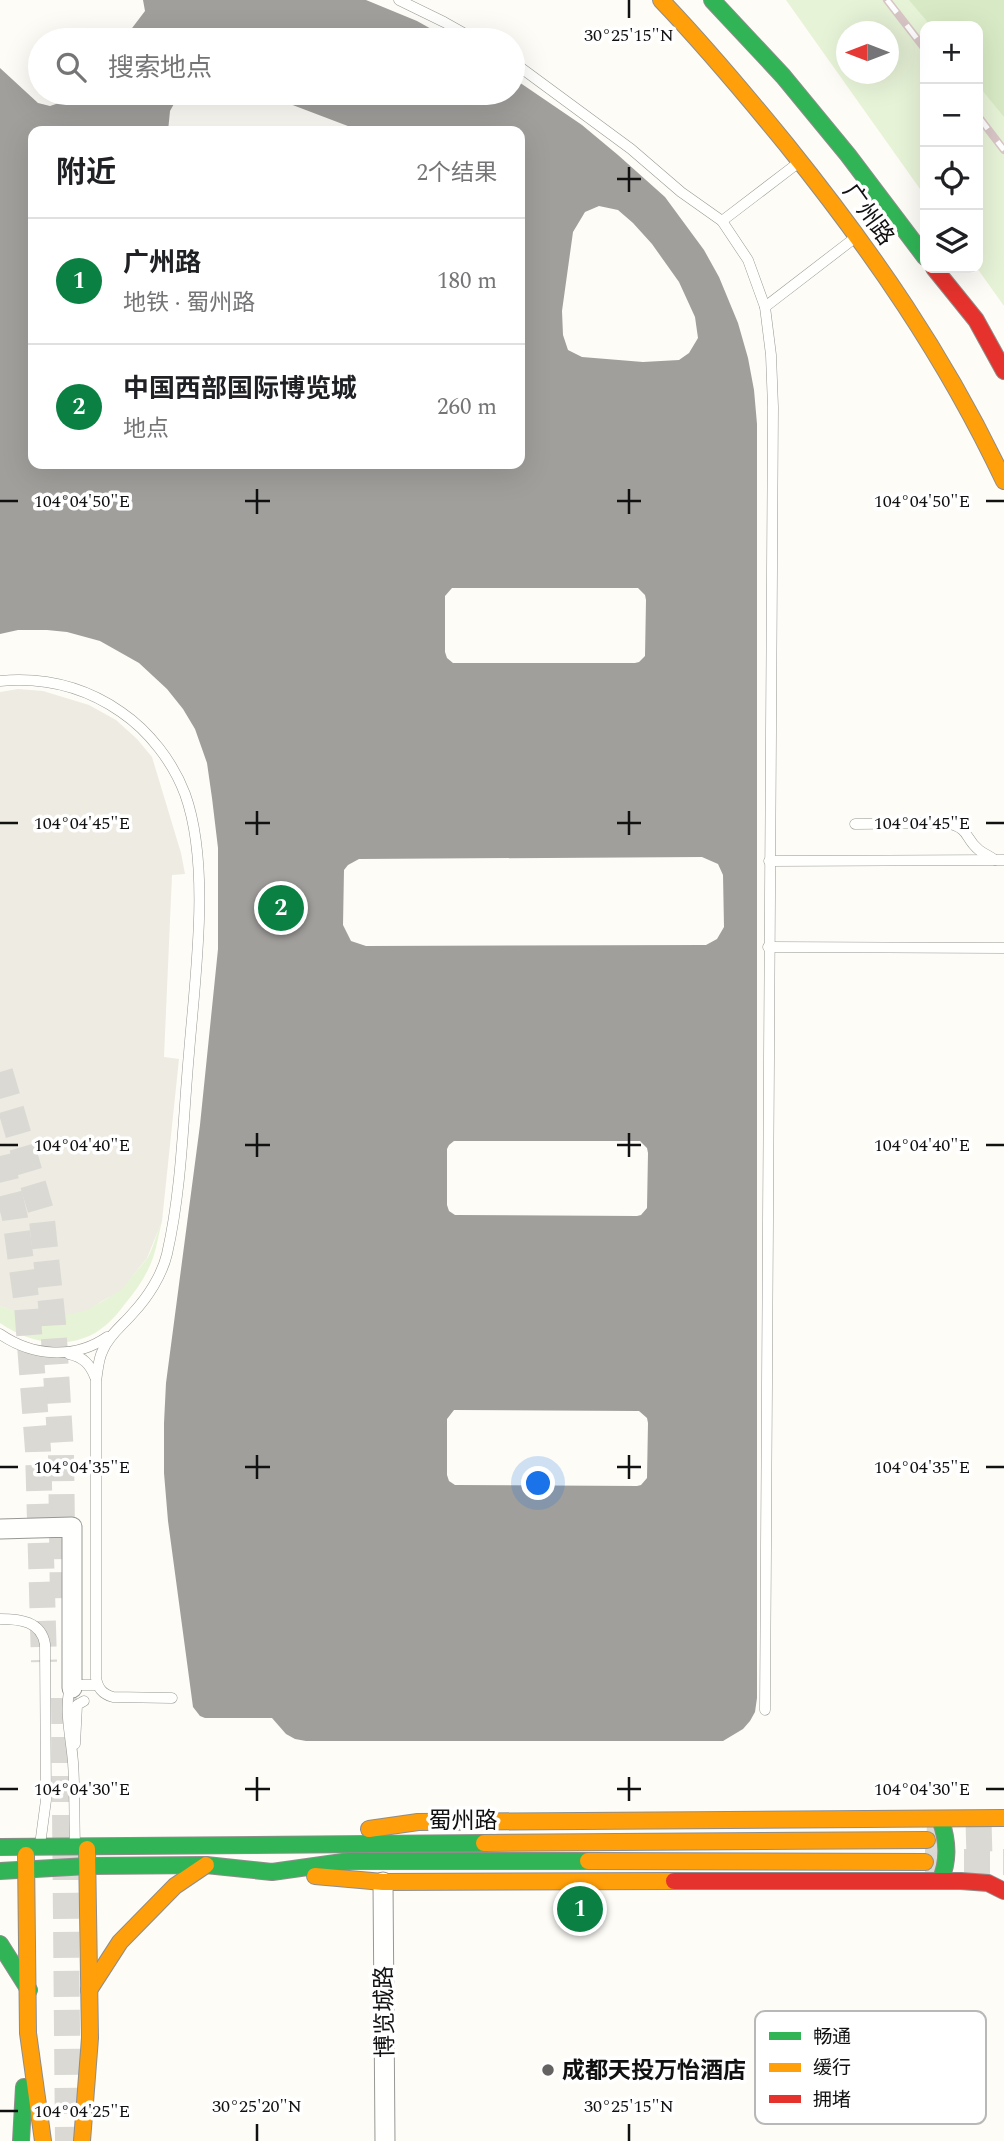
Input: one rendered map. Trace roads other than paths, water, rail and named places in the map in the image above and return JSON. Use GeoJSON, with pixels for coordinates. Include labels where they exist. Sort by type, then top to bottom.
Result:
{"type":"FeatureCollection","features":[{"type":"Feature","properties":{"kind":"main road","name":"广州路"},"geometry":{"type":"LineString","coordinates":[[661,0],[801,161],[857,236],[916,320],[953,379],[1004,481]]}},
{"type":"Feature","properties":{"kind":"main road","name":"广州路"},"geometry":{"type":"LineString","coordinates":[[712,0],[783,75],[920,250]]}},
{"type":"Feature","properties":{"kind":"main road"},"geometry":{"type":"LineString","coordinates":[[938,273],[976,320],[1004,371]]}},
{"type":"Feature","properties":{"kind":"main road"},"geometry":{"type":"LineString","coordinates":[[266,1843],[418,1822],[1004,1818]]}},
{"type":"Feature","properties":{"kind":"main road"},"geometry":{"type":"LineString","coordinates":[[940,1819],[945,1830],[946,1850],[946,1870],[940,1881]]}},
{"type":"Feature","properties":{"kind":"main road","name":"蜀州路"},"geometry":{"type":"LineString","coordinates":[[0,1847],[926,1839]]}},
{"type":"Feature","properties":{"kind":"main road"},"geometry":{"type":"LineString","coordinates":[[81,1845],[88,1866],[90,2038],[99,2141]]}},
{"type":"Feature","properties":{"kind":"main road"},"geometry":{"type":"LineString","coordinates":[[21,2141],[29,1990],[26,1870],[33,1846]]}},
{"type":"Feature","properties":{"kind":"main road","name":"蜀州路"},"geometry":{"type":"LineString","coordinates":[[0,1871],[88,1866],[206,1865],[272,1872],[350,1861],[925,1861]]}},
{"type":"Feature","properties":{"kind":"main road"},"geometry":{"type":"LineString","coordinates":[[89,1990],[120,1942],[174,1886],[206,1865]]}},
{"type":"Feature","properties":{"kind":"main road"},"geometry":{"type":"LineString","coordinates":[[272,1872],[383,1882],[940,1881],[988,1883],[1004,1891]]}},
{"type":"Feature","properties":{"kind":"main road"},"geometry":{"type":"LineString","coordinates":[[0,1944],[29,1990]]}},
{"type":"Feature","properties":{"kind":"main road"},"geometry":{"type":"LineString","coordinates":[[28,2033],[43,2141]]}},
{"type":"Feature","properties":{"kind":"main road"},"geometry":{"type":"LineString","coordinates":[[82,2141],[90,2038]]}},
{"type":"Feature","properties":{"kind":"street"},"geometry":{"type":"LineString","coordinates":[[0,1529],[72,1527],[78,1694]]}},
{"type":"Feature","properties":{"kind":"street","name":"博览城路"},"geometry":{"type":"LineString","coordinates":[[383,1882],[385,2141]]}},
{"type":"Feature","properties":{"kind":"lane"},"geometry":{"type":"LineString","coordinates":[[399,0],[455,28]]}},
{"type":"Feature","properties":{"kind":"lane"},"geometry":{"type":"LineString","coordinates":[[525,71],[722,221],[748,260],[765,307],[771,355],[773,407],[765,1710]]}},
{"type":"Feature","properties":{"kind":"lane"},"geometry":{"type":"LineString","coordinates":[[722,221],[801,161]]}},
{"type":"Feature","properties":{"kind":"lane"},"geometry":{"type":"LineString","coordinates":[[765,307],[857,236]]}},
{"type":"Feature","properties":{"kind":"lane"},"geometry":{"type":"LineString","coordinates":[[0,681],[48,681],[69,687],[94,695],[129,718],[152,740],[169,763],[185,793],[192,820],[197,851],[199,901],[195,972],[175,1204],[167,1256],[142,1303],[103,1348],[96,1381],[97,1685],[105,1695],[113,1697],[172,1698]]}},
{"type":"Feature","properties":{"kind":"lane"},"geometry":{"type":"LineString","coordinates":[[855,824],[947,823],[958,826],[968,833],[978,849],[1000,860]]}},
{"type":"Feature","properties":{"kind":"lane"},"geometry":{"type":"LineString","coordinates":[[769,861],[1000,860]]}},
{"type":"Feature","properties":{"kind":"lane"},"geometry":{"type":"LineString","coordinates":[[768,947],[1004,948]]}},
{"type":"Feature","properties":{"kind":"lane"},"geometry":{"type":"LineString","coordinates":[[0,1334],[32,1350],[74,1355],[88,1363],[96,1381]]}},
{"type":"Feature","properties":{"kind":"lane"},"geometry":{"type":"LineString","coordinates":[[60,1353],[88,1348],[113,1334]]}},
{"type":"Feature","properties":{"kind":"lane"},"geometry":{"type":"LineString","coordinates":[[0,1619],[32,1624],[42,1633],[45,1644],[46,1800],[33,1846]]}},
{"type":"Feature","properties":{"kind":"lane"},"geometry":{"type":"LineString","coordinates":[[73,1762],[78,1685],[97,1685]]}},
{"type":"Feature","properties":{"kind":"lane"},"geometry":{"type":"LineString","coordinates":[[78,1694],[68,1696],[68,1721],[81,1845]]}},
{"type":"Feature","properties":{"kind":"tunnel"},"geometry":{"type":"LineString","coordinates":[[0,1072],[41,1211],[53,1323],[61,1454],[63,1607]]}},
{"type":"Feature","properties":{"kind":"tunnel"},"geometry":{"type":"LineString","coordinates":[[0,1156],[15,1218],[27,1305],[38,1450],[44,1662]]}},
{"type":"Feature","properties":{"kind":"tunnel"},"geometry":{"type":"LineString","coordinates":[[64,1698],[68,2141]]}},
{"type":"Feature","properties":{"kind":"tunnel"},"geometry":{"type":"LineString","coordinates":[[927,1840],[1004,1838]]}},
{"type":"Feature","properties":{"kind":"tunnel"},"geometry":{"type":"LineString","coordinates":[[925,1862],[1004,1862]]}},
{"type":"Feature","properties":{"kind":"railway"},"geometry":{"type":"LineString","coordinates":[[887,0],[920,43]]}},
{"type":"Feature","properties":{"kind":"railway"},"geometry":{"type":"LineString","coordinates":[[983,123],[1004,150]]}},
{"type":"Feature","properties":{"kind":"place","name":"中国西部国际博览城"},"geometry":{"type":"Point","coordinates":[281,908]}},
{"type":"Feature","properties":{"kind":"place","name":"广州路"},"geometry":{"type":"Point","coordinates":[580,1909]}},
{"type":"Feature","properties":{"kind":"place","name":"成都天投万怡酒店"},"geometry":{"type":"Point","coordinates":[548,2070]}}]}
